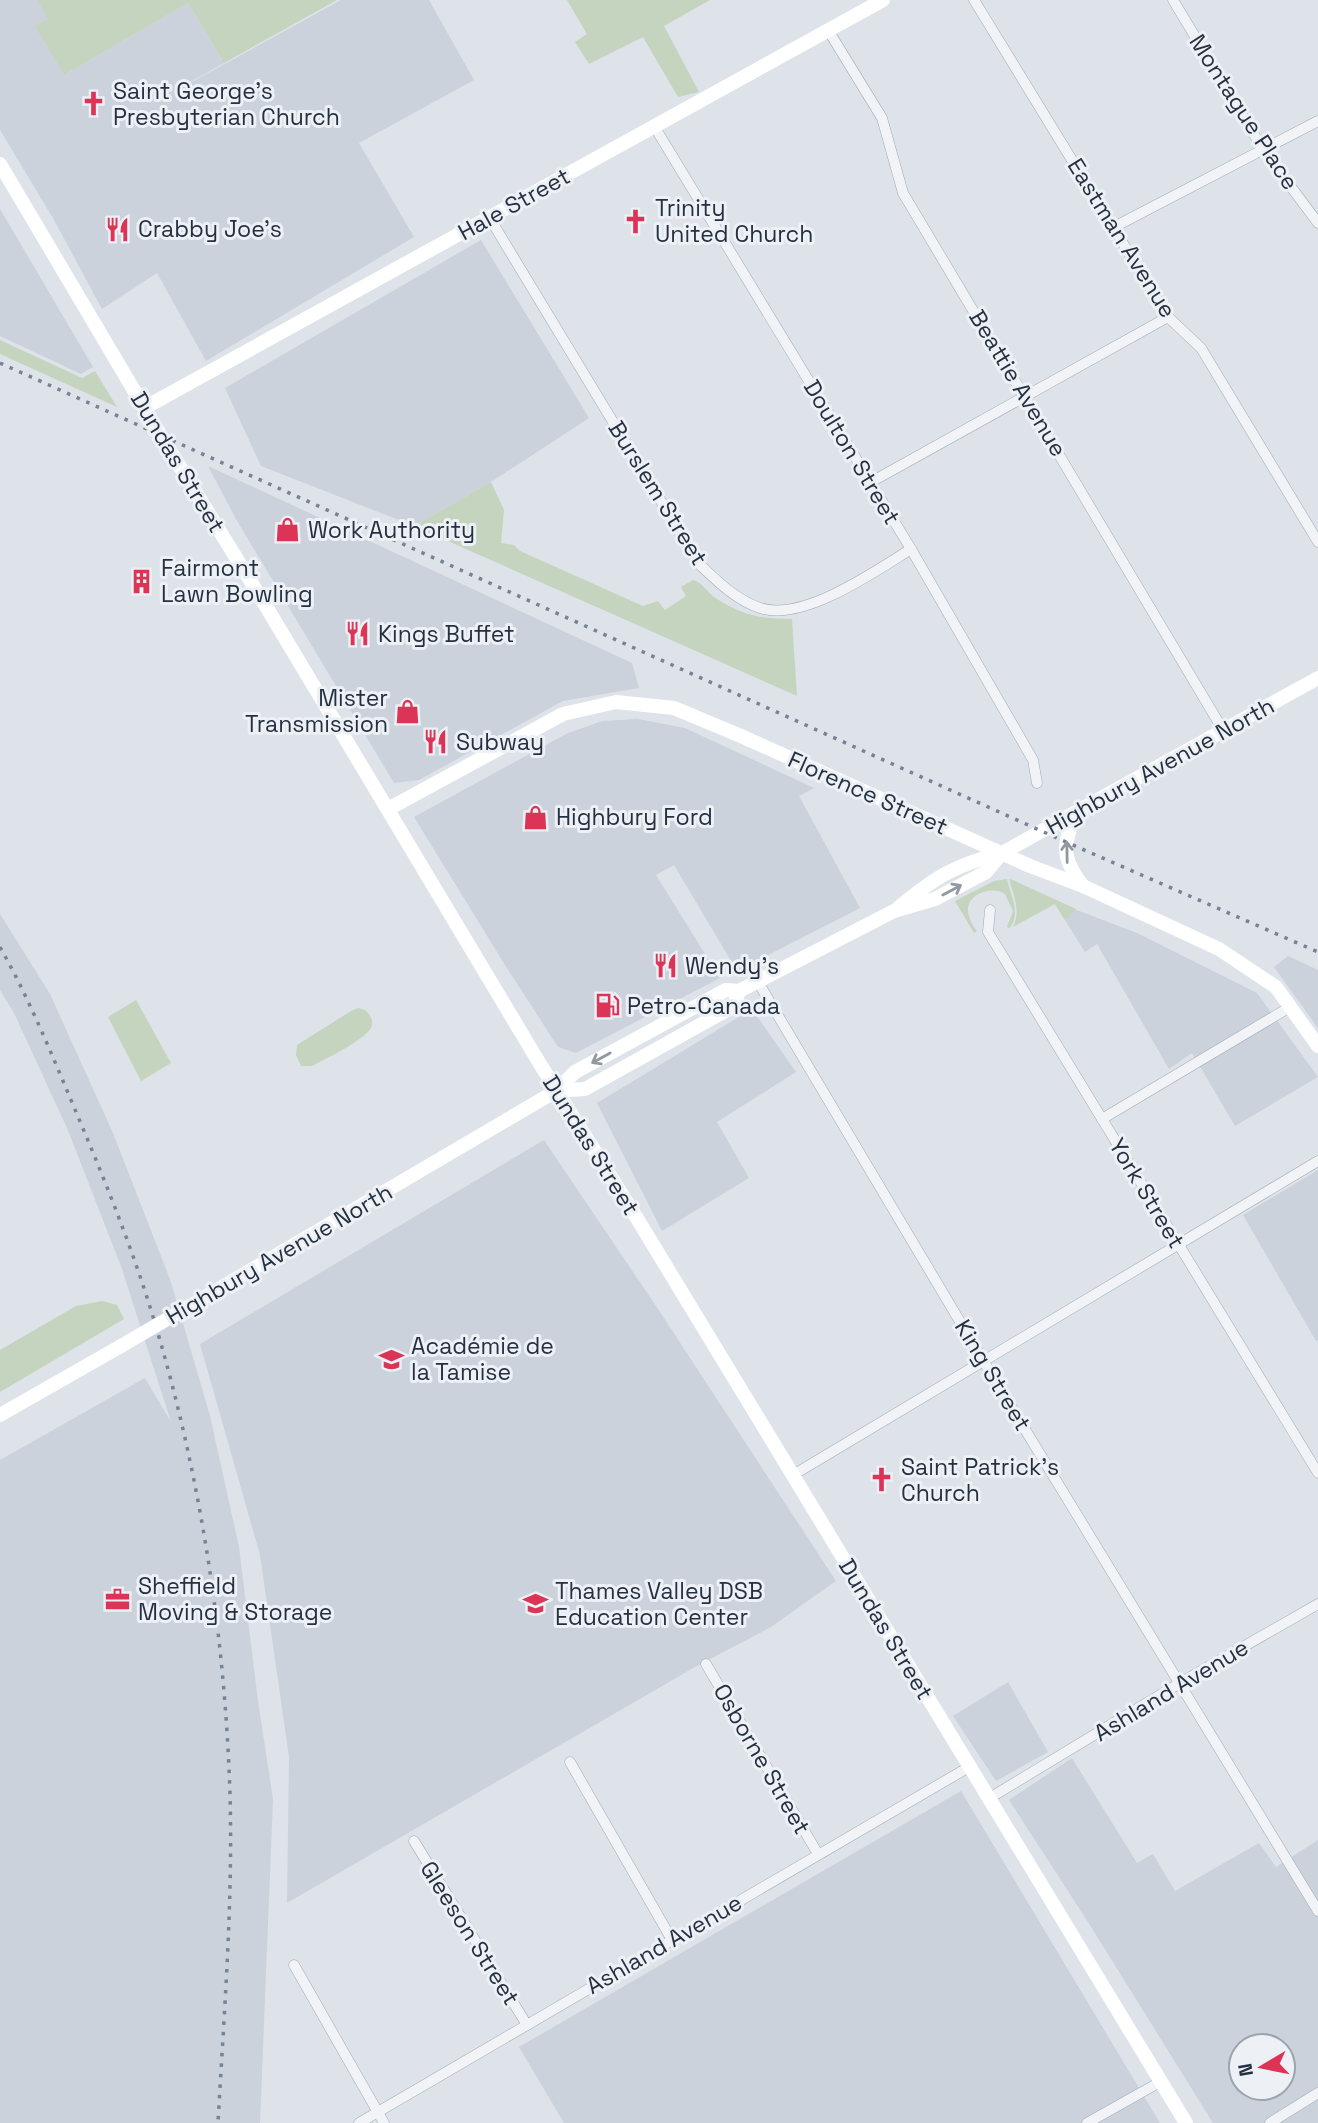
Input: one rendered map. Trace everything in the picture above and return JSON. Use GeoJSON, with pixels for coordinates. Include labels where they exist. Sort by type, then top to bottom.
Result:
{"type":"FeatureCollection","features":[{"type":"Feature","properties":{"kind":"main road","name":"Hale Street"},"geometry":{"type":"LineString","coordinates":[[144,408],[883,0]]}},
{"type":"Feature","properties":{"kind":"main road","name":"Dundas Street"},"geometry":{"type":"LineString","coordinates":[[0,164],[556,1091],[793,1475],[1186,2123]]}},
{"type":"Feature","properties":{"kind":"main road","name":"Highbury Avenue North"},"geometry":{"type":"LineString","coordinates":[[0,1415],[556,1091],[575,1073],[726,990],[739,991],[894,911],[926,884],[966,862],[1002,853],[1318,678]]}},
{"type":"Feature","properties":{"kind":"main road","name":"Florence Street"},"geometry":{"type":"LineString","coordinates":[[388,809],[563,714],[616,702],[674,708],[1083,886],[1219,949],[1276,987],[1318,1046]]}},
{"type":"Feature","properties":{"kind":"main road"},"geometry":{"type":"LineString","coordinates":[[1075,814],[1065,853],[1072,872],[1083,886]]}},
{"type":"Feature","properties":{"kind":"street","name":"Eastman Avenue"},"geometry":{"type":"LineString","coordinates":[[974,0],[1168,317],[1200,348],[1318,542]]}},
{"type":"Feature","properties":{"kind":"street","name":"Montague Place"},"geometry":{"type":"LineString","coordinates":[[1173,0],[1264,151],[1318,222]]}},
{"type":"Feature","properties":{"kind":"street","name":"Beattie Avenue"},"geometry":{"type":"LineString","coordinates":[[828,30],[882,118],[903,192],[1223,730]]}},
{"type":"Feature","properties":{"kind":"street"},"geometry":{"type":"LineString","coordinates":[[1114,227],[1318,121]]}},
{"type":"Feature","properties":{"kind":"street","name":"Doulton Street"},"geometry":{"type":"LineString","coordinates":[[654,126],[911,549],[1033,760],[1037,783]]}},
{"type":"Feature","properties":{"kind":"street","name":"Burslem Street"},"geometry":{"type":"LineString","coordinates":[[489,218],[699,564],[724,589],[760,608],[795,610],[826,598],[911,549]]}},
{"type":"Feature","properties":{"kind":"street"},"geometry":{"type":"LineString","coordinates":[[871,482],[1168,317]]}},
{"type":"Feature","properties":{"kind":"street","name":"York Street"},"geometry":{"type":"LineString","coordinates":[[990,910],[988,932],[1318,1473]]}},
{"type":"Feature","properties":{"kind":"street","name":"King Street"},"geometry":{"type":"LineString","coordinates":[[758,982],[984,1362],[1318,1911]]}},
{"type":"Feature","properties":{"kind":"street"},"geometry":{"type":"LineString","coordinates":[[1102,1119],[1290,1007]]}},
{"type":"Feature","properties":{"kind":"street"},"geometry":{"type":"LineString","coordinates":[[793,1475],[1318,1161]]}},
{"type":"Feature","properties":{"kind":"street","name":"Ashland Avenue"},"geometry":{"type":"LineString","coordinates":[[988,1799],[1180,1683],[1318,1604]]}},
{"type":"Feature","properties":{"kind":"street","name":"Osborne Street"},"geometry":{"type":"LineString","coordinates":[[706,1664],[818,1854]]}},
{"type":"Feature","properties":{"kind":"street"},"geometry":{"type":"LineString","coordinates":[[570,1762],[672,1940]]}},
{"type":"Feature","properties":{"kind":"street","name":"Ashland Avenue"},"geometry":{"type":"LineString","coordinates":[[359,2123],[969,1767]]}},
{"type":"Feature","properties":{"kind":"street","name":"Gleeson Street"},"geometry":{"type":"LineString","coordinates":[[414,1841],[527,2025]]}},
{"type":"Feature","properties":{"kind":"street"},"geometry":{"type":"LineString","coordinates":[[294,1965],[384,2123]]}},
{"type":"Feature","properties":{"kind":"street"},"geometry":{"type":"LineString","coordinates":[[1087,2123],[1160,2082]]}},
{"type":"Feature","properties":{"kind":"street"},"geometry":{"type":"LineString","coordinates":[[1270,2123],[1318,2093]]}},
{"type":"Feature","properties":{"kind":"shaded area"},"geometry":{"type":"Polygon","coordinates":[[[0,0],[37,0],[49,19],[36,26],[64,75],[188,3],[224,63],[139,111],[341,0],[429,0],[474,80],[359,143],[414,237],[206,361],[157,273],[102,309],[54,220],[0,130],[0,0]]]}},
{"type":"Feature","properties":{"kind":"shaded area"},"geometry":{"type":"Polygon","coordinates":[[[0,209],[93,367],[81,374],[0,336],[0,209]]]}},
{"type":"Feature","properties":{"kind":"shaded area"},"geometry":{"type":"Polygon","coordinates":[[[481,240],[589,418],[491,482],[414,526],[261,466],[225,388],[481,240]]]}},
{"type":"Feature","properties":{"kind":"shaded area"},"geometry":{"type":"Polygon","coordinates":[[[208,466],[632,663],[639,688],[563,701],[419,780],[394,783],[236,519],[208,466]]]}},
{"type":"Feature","properties":{"kind":"shaded area"},"geometry":{"type":"Polygon","coordinates":[[[638,719],[685,728],[814,788],[799,796],[860,908],[737,971],[674,865],[656,875],[720,978],[576,1053],[558,1047],[414,817],[566,734],[602,721],[638,719]]]}},
{"type":"Feature","properties":{"kind":"shaded area"},"geometry":{"type":"Polygon","coordinates":[[[1053,901],[1137,933],[1257,993],[1318,1077],[1235,1126],[1192,1053],[1169,1069],[1097,944],[1085,952],[1053,901]]]}},
{"type":"Feature","properties":{"kind":"shaded area"},"geometry":{"type":"Polygon","coordinates":[[[0,914],[50,994],[113,1133],[171,1282],[210,1416],[239,1547],[273,1799],[260,2123],[0,2123],[0,1460],[145,1378],[171,1422],[121,1266],[67,1128],[14,1013],[0,990],[0,914]]]}},
{"type":"Feature","properties":{"kind":"shaded area"},"geometry":{"type":"Polygon","coordinates":[[[1288,956],[1318,970],[1318,1028],[1274,967],[1288,956]]]}},
{"type":"Feature","properties":{"kind":"shaded area"},"geometry":{"type":"Polygon","coordinates":[[[752,1009],[796,1072],[717,1122],[749,1178],[662,1231],[597,1103],[752,1009]]]}},
{"type":"Feature","properties":{"kind":"shaded area","name":"Thames Valley DSB Education Center"},"geometry":{"type":"Polygon","coordinates":[[[544,1140],[836,1581],[771,1627],[695,1667],[287,1903],[289,1757],[260,1555],[200,1344],[544,1140]]]}},
{"type":"Feature","properties":{"kind":"shaded area"},"geometry":{"type":"Polygon","coordinates":[[[1318,1170],[1318,1340],[1316,1341],[1243,1215],[1318,1170]]]}},
{"type":"Feature","properties":{"kind":"shaded area"},"geometry":{"type":"Polygon","coordinates":[[[1008,1682],[1048,1752],[996,1781],[953,1716],[1008,1682]]]}},
{"type":"Feature","properties":{"kind":"shaded area"},"geometry":{"type":"Polygon","coordinates":[[[1072,1758],[1137,1863],[1153,1854],[1175,1891],[1259,1843],[1276,1867],[1318,1840],[1318,2123],[1213,2123],[1009,1800],[1072,1758]]]}},
{"type":"Feature","properties":{"kind":"shaded area"},"geometry":{"type":"Polygon","coordinates":[[[961,1791],[1160,2123],[564,2123],[519,2047],[961,1791]]]}},
{"type":"Feature","properties":{"kind":"green space"},"geometry":{"type":"Polygon","coordinates":[[[37,0],[337,0],[224,63],[188,3],[64,75],[35,26],[48,19],[37,0]]]}},
{"type":"Feature","properties":{"kind":"green space"},"geometry":{"type":"Polygon","coordinates":[[[567,0],[710,0],[664,26],[699,92],[678,97],[643,37],[589,64],[575,42],[587,34],[567,0]]]}},
{"type":"Feature","properties":{"kind":"green space"},"geometry":{"type":"Polygon","coordinates":[[[0,340],[82,378],[95,371],[117,407],[0,354],[0,340]]]}},
{"type":"Feature","properties":{"kind":"green space"},"geometry":{"type":"Polygon","coordinates":[[[491,482],[504,510],[501,543],[514,545],[520,551],[643,606],[658,601],[665,610],[686,596],[681,587],[693,580],[714,597],[742,612],[760,617],[792,619],[797,696],[414,526],[491,482]]]}},
{"type":"Feature","properties":{"kind":"green space"},"geometry":{"type":"Polygon","coordinates":[[[1007,879],[1015,910],[1010,928],[1007,927],[1013,911],[1005,894],[989,891],[977,895],[969,903],[969,915],[977,931],[974,933],[955,901],[994,881],[1007,879]]]}},
{"type":"Feature","properties":{"kind":"green space"},"geometry":{"type":"Polygon","coordinates":[[[1009,879],[1076,909],[1065,920],[1055,904],[1013,927],[1017,909],[1009,879]]]}},
{"type":"Feature","properties":{"kind":"green space"},"geometry":{"type":"Polygon","coordinates":[[[136,1000],[171,1063],[141,1081],[108,1017],[136,1000]]]}},
{"type":"Feature","properties":{"kind":"green space"},"geometry":{"type":"Polygon","coordinates":[[[358,1008],[365,1010],[372,1020],[372,1025],[364,1036],[312,1066],[301,1066],[296,1055],[297,1045],[358,1008]]]}},
{"type":"Feature","properties":{"kind":"green space"},"geometry":{"type":"Polygon","coordinates":[[[102,1301],[117,1305],[124,1319],[0,1392],[0,1350],[76,1306],[102,1301]]]}},
{"type":"Feature","properties":{"kind":"railway"},"geometry":{"type":"LineString","coordinates":[[0,363],[1066,842],[1318,952]]}},
{"type":"Feature","properties":{"kind":"railway"},"geometry":{"type":"LineString","coordinates":[[0,947],[51,1053],[131,1250],[173,1387],[198,1502],[223,1677],[230,1794],[229,1917],[218,2123]]}},
{"type":"Feature","properties":{"kind":"place","name":"Saint George's Presbyterian Church"},"geometry":{"type":"Point","coordinates":[93,104]}},
{"type":"Feature","properties":{"kind":"place","name":"Trinity United Church"},"geometry":{"type":"Point","coordinates":[635,221]}},
{"type":"Feature","properties":{"kind":"place","name":"Crabby Joe's"},"geometry":{"type":"Point","coordinates":[118,229]}},
{"type":"Feature","properties":{"kind":"place","name":"Work Authority"},"geometry":{"type":"Point","coordinates":[288,530]}},
{"type":"Feature","properties":{"kind":"place","name":"Fairmont Lawn Bowling"},"geometry":{"type":"Point","coordinates":[141,581]}},
{"type":"Feature","properties":{"kind":"place","name":"Kings Buffet"},"geometry":{"type":"Point","coordinates":[358,634]}},
{"type":"Feature","properties":{"kind":"place","name":"Mister Transmission"},"geometry":{"type":"Point","coordinates":[408,711]}},
{"type":"Feature","properties":{"kind":"place","name":"Subway"},"geometry":{"type":"Point","coordinates":[436,742]}},
{"type":"Feature","properties":{"kind":"place","name":"Highbury Ford"},"geometry":{"type":"Point","coordinates":[536,817]}},
{"type":"Feature","properties":{"kind":"place","name":"Wendy's"},"geometry":{"type":"Point","coordinates":[665,966]}},
{"type":"Feature","properties":{"kind":"place","name":"Petro-Canada"},"geometry":{"type":"Point","coordinates":[607,1006]}},
{"type":"Feature","properties":{"kind":"place","name":"Académie de la Tamise"},"geometry":{"type":"Point","coordinates":[391,1359]}},
{"type":"Feature","properties":{"kind":"place","name":"Saint Patrick's Church"},"geometry":{"type":"Point","coordinates":[881,1480]}},
{"type":"Feature","properties":{"kind":"place","name":"Sheffield Moving & Storage"},"geometry":{"type":"Point","coordinates":[118,1599]}},
{"type":"Feature","properties":{"kind":"place","name":"Thames Valley DSB Education Center"},"geometry":{"type":"Point","coordinates":[535,1604]}}]}
